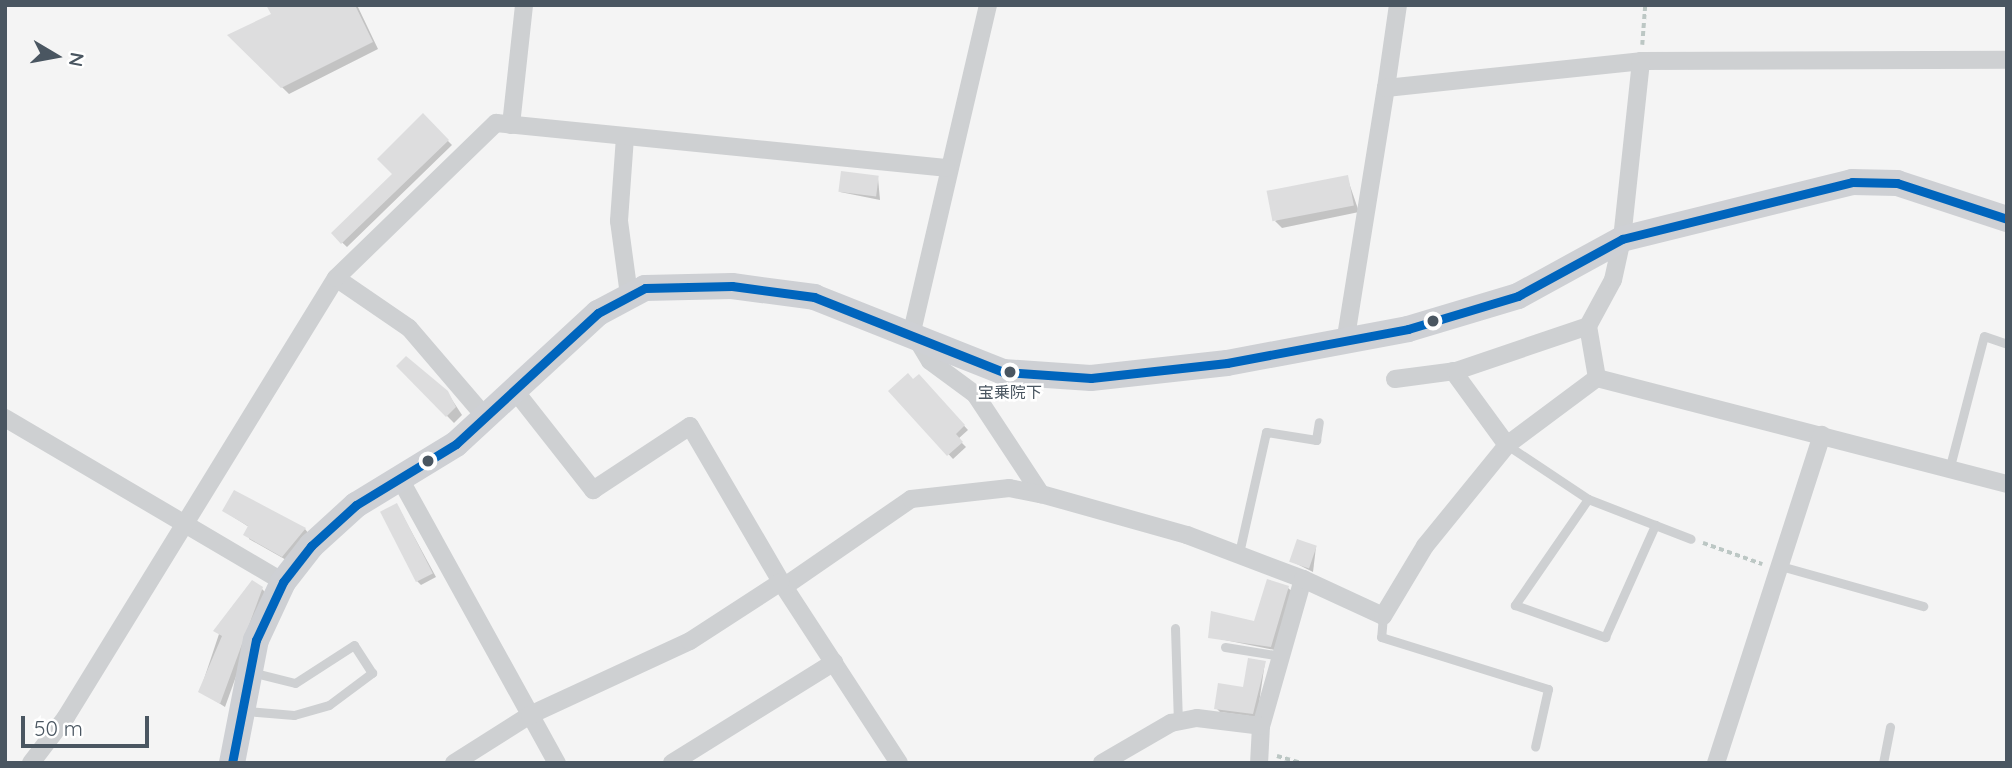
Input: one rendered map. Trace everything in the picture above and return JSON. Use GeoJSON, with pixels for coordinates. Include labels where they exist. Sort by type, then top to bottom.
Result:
{"type":"FeatureCollection","features":[{"type":"Feature","properties":{"kind":"street"},"geometry":{"type":"LineString","coordinates":[[511,125],[524,5]]}},
{"type":"Feature","properties":{"kind":"street"},"geometry":{"type":"LineString","coordinates":[[988,5],[946,168],[912,331],[930,361],[975,394],[1041,494]]}},
{"type":"Feature","properties":{"kind":"street"},"geometry":{"type":"LineString","coordinates":[[1345,343],[1398,5]]}},
{"type":"Feature","properties":{"kind":"street"},"geometry":{"type":"LineString","coordinates":[[1386,88],[1641,61],[2007,60]]}},
{"type":"Feature","properties":{"kind":"street"},"geometry":{"type":"LineString","coordinates":[[1597,378],[1588,326],[1613,279],[1622,239],[1641,61]]}},
{"type":"Feature","properties":{"kind":"street"},"geometry":{"type":"LineString","coordinates":[[31,763],[185,524],[336,278],[496,123],[946,168]]}},
{"type":"Feature","properties":{"kind":"street"},"geometry":{"type":"LineString","coordinates":[[625,137],[619,221],[629,295]]}},
{"type":"Feature","properties":{"kind":"street"},"geometry":{"type":"LineString","coordinates":[[232,763],[246,671],[283,582],[335,523],[487,419],[598,313],[629,295],[664,285],[784,292],[912,331],[1003,372],[1063,379],[1143,374],[1345,343],[1518,296],[1622,239],[1809,190],[1878,180],[2007,219]]}},
{"type":"Feature","properties":{"kind":"street"},"geometry":{"type":"LineString","coordinates":[[336,278],[409,328],[487,419]]}},
{"type":"Feature","properties":{"kind":"street"},"geometry":{"type":"LineString","coordinates":[[1395,379],[1453,371],[1588,326]]}},
{"type":"Feature","properties":{"kind":"street"},"geometry":{"type":"LineString","coordinates":[[1453,371],[1507,445]]}},
{"type":"Feature","properties":{"kind":"street"},"geometry":{"type":"LineString","coordinates":[[1597,378],[2007,484]]}},
{"type":"Feature","properties":{"kind":"street"},"geometry":{"type":"LineString","coordinates":[[453,763],[530,715],[690,640],[783,584],[911,499],[1009,488],[1041,494],[1239,552],[1383,616],[1425,546],[1507,445],[1597,378]]}},
{"type":"Feature","properties":{"kind":"street"},"geometry":{"type":"LineString","coordinates":[[516,392],[593,490],[690,426],[783,584],[899,763]]}},
{"type":"Feature","properties":{"kind":"street"},"geometry":{"type":"LineString","coordinates":[[5,418],[283,582]]}},
{"type":"Feature","properties":{"kind":"street"},"geometry":{"type":"LineString","coordinates":[[1716,763],[1776,567],[1822,435]]}},
{"type":"Feature","properties":{"kind":"street"},"geometry":{"type":"LineString","coordinates":[[399,477],[557,763]]}},
{"type":"Feature","properties":{"kind":"street"},"geometry":{"type":"LineString","coordinates":[[1260,757],[1261,726],[1303,579]]}},
{"type":"Feature","properties":{"kind":"street"},"geometry":{"type":"LineString","coordinates":[[672,763],[834,662]]}},
{"type":"Feature","properties":{"kind":"street"},"geometry":{"type":"LineString","coordinates":[[1102,763],[1178,721],[1261,726]]}},
{"type":"Feature","properties":{"kind":"lane"},"geometry":{"type":"LineString","coordinates":[[1948,470],[1984,336],[2007,344]]}},
{"type":"Feature","properties":{"kind":"lane"},"geometry":{"type":"LineString","coordinates":[[1239,552],[1266,432],[1315,440],[1319,422]]}},
{"type":"Feature","properties":{"kind":"lane"},"geometry":{"type":"LineString","coordinates":[[1507,445],[1588,499],[1691,539]]}},
{"type":"Feature","properties":{"kind":"lane"},"geometry":{"type":"LineString","coordinates":[[1588,499],[1515,605],[1605,637],[1655,525]]}},
{"type":"Feature","properties":{"kind":"lane"},"geometry":{"type":"LineString","coordinates":[[1776,567],[1923,606]]}},
{"type":"Feature","properties":{"kind":"lane"},"geometry":{"type":"LineString","coordinates":[[1383,616],[1381,637],[1548,690],[1535,747]]}},
{"type":"Feature","properties":{"kind":"lane"},"geometry":{"type":"LineString","coordinates":[[1175,628],[1178,721]]}},
{"type":"Feature","properties":{"kind":"lane"},"geometry":{"type":"LineString","coordinates":[[239,711],[294,715],[329,705],[372,673],[354,645],[295,682],[246,671]]}},
{"type":"Feature","properties":{"kind":"lane"},"geometry":{"type":"LineString","coordinates":[[1225,647],[1281,656]]}},
{"type":"Feature","properties":{"kind":"lane"},"geometry":{"type":"LineString","coordinates":[[1883,763],[1891,727]]}},
{"type":"Feature","properties":{"kind":"path"},"geometry":{"type":"LineString","coordinates":[[1641,61],[1645,5]]}},
{"type":"Feature","properties":{"kind":"path"},"geometry":{"type":"LineString","coordinates":[[1691,539],[1776,567]]}},
{"type":"Feature","properties":{"kind":"path"},"geometry":{"type":"LineString","coordinates":[[1260,757],[1302,763]]}},
{"type":"Feature","properties":{"kind":"building"},"geometry":{"type":"Polygon","coordinates":[[[266,5],[355,5],[373,42],[281,88],[227,35],[271,14],[266,5]]]}},
{"type":"Feature","properties":{"kind":"building"},"geometry":{"type":"Polygon","coordinates":[[[423,113],[449,140],[341,244],[331,233],[392,174],[377,159],[423,113]]]}},
{"type":"Feature","properties":{"kind":"building"},"geometry":{"type":"Polygon","coordinates":[[[841,171],[879,176],[876,196],[838,192],[841,171]]]}},
{"type":"Feature","properties":{"kind":"building"},"geometry":{"type":"Polygon","coordinates":[[[1348,175],[1354,205],[1272,221],[1267,191],[1348,175]]]}},
{"type":"Feature","properties":{"kind":"building"},"geometry":{"type":"Polygon","coordinates":[[[406,356],[448,391],[456,407],[446,417],[396,366],[406,356]]]}},
{"type":"Feature","properties":{"kind":"building"},"geometry":{"type":"Polygon","coordinates":[[[908,373],[913,379],[919,374],[965,425],[956,434],[963,442],[947,456],[888,391],[908,373]]]}},
{"type":"Feature","properties":{"kind":"building"},"geometry":{"type":"Polygon","coordinates":[[[234,490],[306,528],[282,557],[243,535],[248,526],[222,511],[234,490]]]}},
{"type":"Feature","properties":{"kind":"building"},"geometry":{"type":"Polygon","coordinates":[[[397,503],[433,573],[416,582],[380,512],[397,503]]]}},
{"type":"Feature","properties":{"kind":"building"},"geometry":{"type":"Polygon","coordinates":[[[1297,539],[1317,546],[1309,569],[1289,562],[1297,539]]]}},
{"type":"Feature","properties":{"kind":"building"},"geometry":{"type":"Polygon","coordinates":[[[1267,579],[1289,586],[1271,647],[1208,638],[1211,611],[1254,621],[1267,579]]]}},
{"type":"Feature","properties":{"kind":"building"},"geometry":{"type":"Polygon","coordinates":[[[252,580],[263,587],[220,704],[198,692],[222,636],[213,631],[252,580]]]}},
{"type":"Feature","properties":{"kind":"building"},"geometry":{"type":"Polygon","coordinates":[[[1248,658],[1266,661],[1253,714],[1214,709],[1218,683],[1243,687],[1248,658]]]}},
{"type":"Feature","properties":{"kind":"transit line"},"geometry":{"type":"LineString","coordinates":[[232,763],[256,640],[283,582],[311,546],[356,505],[456,444],[598,313],[645,288],[732,286],[814,297],[1003,372],[1091,378],[1227,363],[1408,329],[1518,296],[1622,239],[1852,182],[1897,183],[2007,219]]}},
{"type":"Feature","properties":{"kind":"place","name":"宝乗院下"},"geometry":{"type":"Point","coordinates":[1010,372]}}]}
